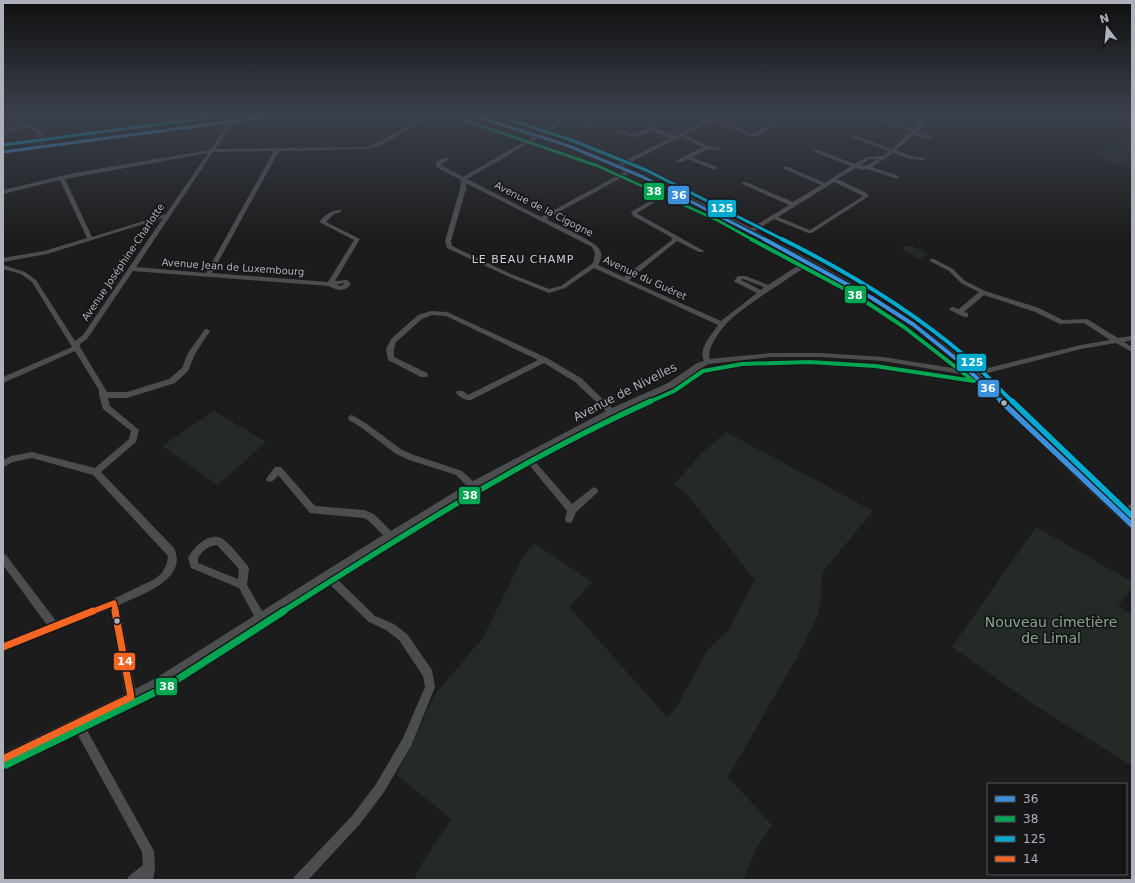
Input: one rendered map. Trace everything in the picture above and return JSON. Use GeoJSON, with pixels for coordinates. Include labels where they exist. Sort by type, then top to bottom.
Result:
{"type":"FeatureCollection","features":[{"type":"Feature","properties":{"kind":"street"},"geometry":{"type":"LineString","coordinates":[[3,192],[62,178],[193,154]]}},
{"type":"Feature","properties":{"kind":"street","name":"Avenue Joséphine-Charlotte"},"geometry":{"type":"LineString","coordinates":[[3,380],[76,348],[77,343],[85,337],[209,154]]}},
{"type":"Feature","properties":{"kind":"street"},"geometry":{"type":"LineString","coordinates":[[208,274],[275,154]]}},
{"type":"Feature","properties":{"kind":"street"},"geometry":{"type":"LineString","coordinates":[[464,178],[505,154]]}},
{"type":"Feature","properties":{"kind":"street"},"geometry":{"type":"LineString","coordinates":[[586,154],[624,168],[810,261],[858,288],[908,321],[975,374],[1132,525]]}},
{"type":"Feature","properties":{"kind":"street"},"geometry":{"type":"LineString","coordinates":[[543,218],[648,154]]}},
{"type":"Feature","properties":{"kind":"street"},"geometry":{"type":"LineString","coordinates":[[679,160],[693,154]]}},
{"type":"Feature","properties":{"kind":"street"},"geometry":{"type":"LineString","coordinates":[[824,154],[861,168],[868,168],[897,177]]}},
{"type":"Feature","properties":{"kind":"street"},"geometry":{"type":"LineString","coordinates":[[868,168],[887,154]]}},
{"type":"Feature","properties":{"kind":"street"},"geometry":{"type":"LineString","coordinates":[[904,154],[923,159]]}},
{"type":"Feature","properties":{"kind":"street"},"geometry":{"type":"LineString","coordinates":[[688,157],[714,168]]}},
{"type":"Feature","properties":{"kind":"street"},"geometry":{"type":"LineString","coordinates":[[751,231],[868,158],[883,157]]}},
{"type":"Feature","properties":{"kind":"street","name":"Avenue de la Cigogne"},"geometry":{"type":"LineString","coordinates":[[446,159],[438,163],[438,166],[543,218],[594,246],[599,254],[598,260],[594,266]]}},
{"type":"Feature","properties":{"kind":"street"},"geometry":{"type":"LineString","coordinates":[[786,168],[825,185]]}},
{"type":"Feature","properties":{"kind":"street"},"geometry":{"type":"LineString","coordinates":[[62,178],[90,239]]}},
{"type":"Feature","properties":{"kind":"street","name":"Avenue du Guéret"},"geometry":{"type":"LineString","coordinates":[[464,178],[463,188],[447,243],[453,250],[549,291],[563,287],[594,266],[722,324]]}},
{"type":"Feature","properties":{"kind":"street"},"geometry":{"type":"LineString","coordinates":[[774,217],[810,232],[830,220],[827,216],[828,215],[841,207],[852,206],[866,195],[834,180]]}},
{"type":"Feature","properties":{"kind":"street"},"geometry":{"type":"LineString","coordinates":[[744,183],[794,205]]}},
{"type":"Feature","properties":{"kind":"street"},"geometry":{"type":"LineString","coordinates":[[463,188],[479,186]]}},
{"type":"Feature","properties":{"kind":"street"},"geometry":{"type":"LineString","coordinates":[[671,191],[634,212],[636,215],[701,252]]}},
{"type":"Feature","properties":{"kind":"street","name":"Avenue Jean de Luxembourg"},"geometry":{"type":"LineString","coordinates":[[132,269],[331,284],[357,239],[322,222],[332,213],[339,211]]}},
{"type":"Feature","properties":{"kind":"street"},"geometry":{"type":"LineString","coordinates":[[3,260],[45,253],[168,215]]}},
{"type":"Feature","properties":{"kind":"street"},"geometry":{"type":"LineString","coordinates":[[625,280],[675,240],[675,238]]}},
{"type":"Feature","properties":{"kind":"street"},"geometry":{"type":"LineString","coordinates":[[932,260],[951,270],[963,282],[983,292],[1037,310],[1062,322],[1085,321],[1132,350]]}},
{"type":"Feature","properties":{"kind":"street"},"geometry":{"type":"LineString","coordinates":[[708,362],[705,355],[707,348],[722,324],[769,287],[810,261]]}},
{"type":"Feature","properties":{"kind":"street"},"geometry":{"type":"LineString","coordinates":[[3,267],[23,273],[34,281],[98,382],[106,407],[135,430],[135,435],[127,445],[96,472]]}},
{"type":"Feature","properties":{"kind":"street"},"geometry":{"type":"LineString","coordinates":[[763,293],[737,281],[740,277],[769,287]]}},
{"type":"Feature","properties":{"kind":"street"},"geometry":{"type":"LineString","coordinates":[[952,309],[963,314],[983,292]]}},
{"type":"Feature","properties":{"kind":"street"},"geometry":{"type":"LineString","coordinates":[[424,375],[392,358],[390,349],[393,341],[420,317],[431,313],[447,314],[544,360],[578,380],[611,412]]}},
{"type":"Feature","properties":{"kind":"street"},"geometry":{"type":"LineString","coordinates":[[103,395],[127,395],[172,380],[185,370],[192,353],[207,331]]}},
{"type":"Feature","properties":{"kind":"street","name":"Avenue de Nivelles"},"geometry":{"type":"LineString","coordinates":[[3,758],[131,697],[173,674],[390,536],[472,486],[611,412],[670,386],[700,365],[708,362],[771,355],[821,355],[883,359],[975,374],[1081,347],[1118,342],[1132,338]]}},
{"type":"Feature","properties":{"kind":"street"},"geometry":{"type":"LineString","coordinates":[[460,393],[468,398],[544,360]]}},
{"type":"Feature","properties":{"kind":"street"},"geometry":{"type":"LineString","coordinates":[[352,418],[373,431],[380,439],[398,452],[452,470],[465,478],[472,486]]}},
{"type":"Feature","properties":{"kind":"street"},"geometry":{"type":"LineString","coordinates":[[3,464],[22,456],[32,455],[96,472],[171,551],[173,556],[170,569],[158,582],[114,603],[3,646]]}},
{"type":"Feature","properties":{"kind":"street"},"geometry":{"type":"LineString","coordinates":[[527,457],[572,510]]}},
{"type":"Feature","properties":{"kind":"street"},"geometry":{"type":"LineString","coordinates":[[270,479],[278,469],[313,510],[364,514],[371,517],[390,536]]}},
{"type":"Feature","properties":{"kind":"street"},"geometry":{"type":"LineString","coordinates":[[569,519],[572,510],[594,492]]}},
{"type":"Feature","properties":{"kind":"street"},"geometry":{"type":"LineString","coordinates":[[1123,517],[1132,508]]}},
{"type":"Feature","properties":{"kind":"street"},"geometry":{"type":"LineString","coordinates":[[242,585],[199,568],[193,561],[194,555],[210,542],[221,542],[244,568],[242,585],[260,618]]}},
{"type":"Feature","properties":{"kind":"street"},"geometry":{"type":"LineString","coordinates":[[3,558],[54,626]]}},
{"type":"Feature","properties":{"kind":"street"},"geometry":{"type":"LineString","coordinates":[[299,880],[348,829],[380,788],[407,742],[430,687],[428,674],[403,637],[390,627],[372,619],[327,576]]}},
{"type":"Feature","properties":{"kind":"street"},"geometry":{"type":"LineString","coordinates":[[114,603],[131,697]]}},
{"type":"Feature","properties":{"kind":"street"},"geometry":{"type":"LineString","coordinates":[[81,721],[83,733],[148,851],[148,874],[134,880]]}},
{"type":"Feature","properties":{"kind":"green space"},"geometry":{"type":"Polygon","coordinates":[[[1132,154],[1132,164],[1125,168],[1093,155],[1132,154]]]}},
{"type":"Feature","properties":{"kind":"green space"},"geometry":{"type":"Polygon","coordinates":[[[904,246],[912,246],[928,254],[920,259],[904,251],[902,248],[904,246]]]}},
{"type":"Feature","properties":{"kind":"green space"},"geometry":{"type":"Polygon","coordinates":[[[214,411],[266,442],[218,485],[162,446],[214,411]]]}},
{"type":"Feature","properties":{"kind":"green space"},"geometry":{"type":"Polygon","coordinates":[[[726,432],[873,511],[824,570],[821,580],[821,601],[817,617],[797,657],[728,777],[772,825],[756,849],[743,880],[414,880],[421,865],[451,819],[397,775],[435,694],[483,638],[521,561],[534,543],[592,582],[569,607],[667,717],[676,708],[708,649],[728,631],[755,580],[686,493],[674,484],[701,454],[726,432]]]}},
{"type":"Feature","properties":{"kind":"green space","name":"Nouveau cimetière de Limal"},"geometry":{"type":"Polygon","coordinates":[[[1036,527],[1132,582],[1132,588],[1118,606],[1132,615],[1132,766],[1033,704],[952,647],[1036,527]]]}},
{"type":"Feature","properties":{"kind":"transit line","name":"38"},"geometry":{"type":"LineString","coordinates":[[564,154],[598,166],[719,221],[854,294],[904,327],[971,379]]}},
{"type":"Feature","properties":{"kind":"transit line","name":"36"},"geometry":{"type":"LineString","coordinates":[[589,154],[643,177],[785,249],[872,298],[914,325],[960,362],[1132,525]]}},
{"type":"Feature","properties":{"kind":"transit line","name":"125"},"geometry":{"type":"LineString","coordinates":[[607,154],[646,170],[789,242],[876,292],[918,319],[965,356],[1132,516]]}},
{"type":"Feature","properties":{"kind":"transit line","name":"38"},"geometry":{"type":"LineString","coordinates":[[6,765],[164,688],[356,565],[475,492],[614,418],[674,391],[703,371],[742,364],[809,362],[875,366],[974,381]]}},
{"type":"Feature","properties":{"kind":"transit line","name":"14"},"geometry":{"type":"LineString","coordinates":[[3,647],[114,603],[131,697],[3,759]]}},
{"type":"Feature","properties":{"kind":"district","name":"LE BEAU CHAMP"},"geometry":{"type":"Point","coordinates":[523,259]}}]}
